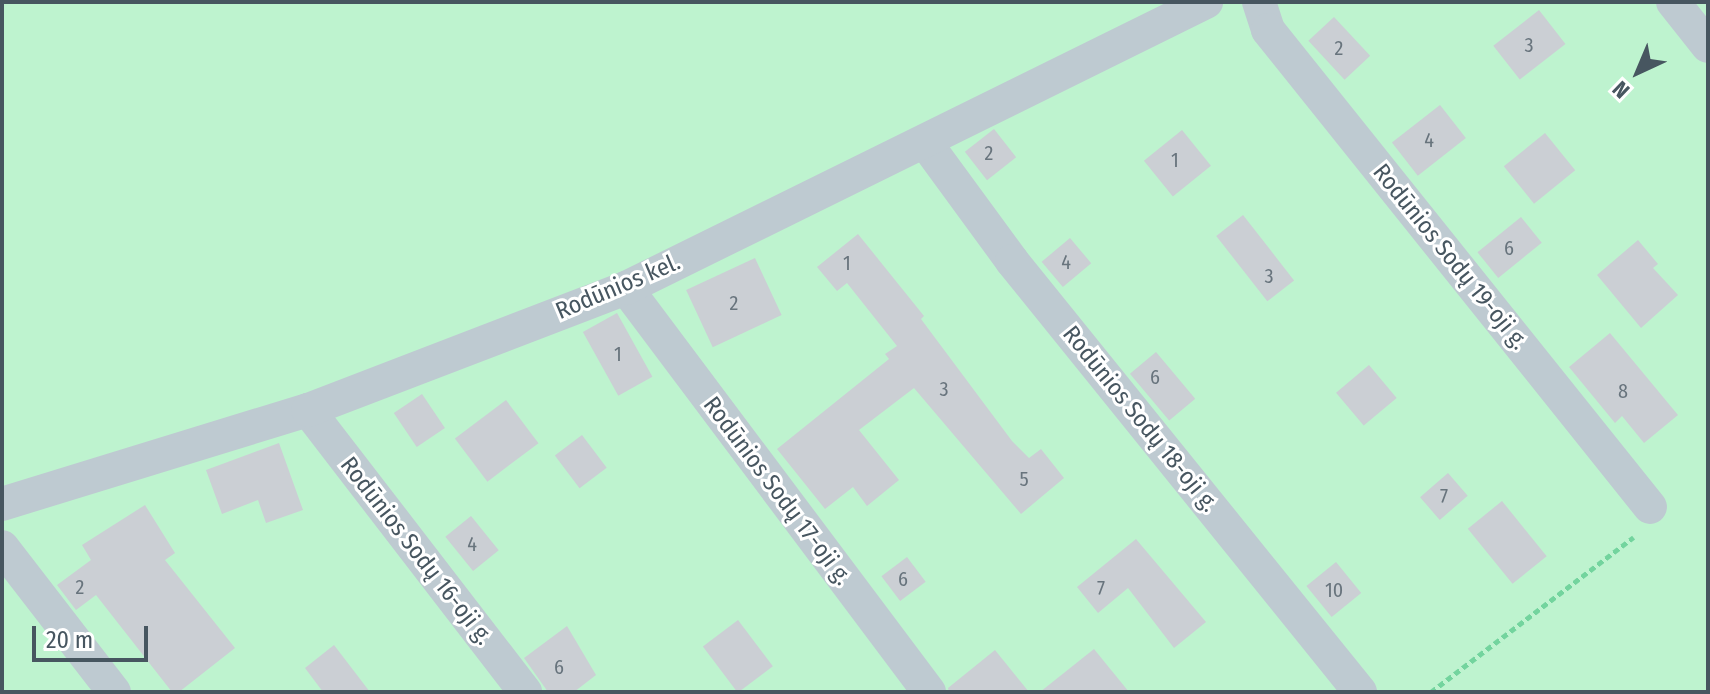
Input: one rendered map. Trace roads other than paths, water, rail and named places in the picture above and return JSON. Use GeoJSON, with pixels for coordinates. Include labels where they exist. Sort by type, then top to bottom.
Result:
{"type":"FeatureCollection","features":[{"type":"Feature","properties":{"kind":"street","name":"Rodūnios kel."},"geometry":{"type":"LineString","coordinates":[[2,504],[308,410],[626,288],[1206,2]]}},
{"type":"Feature","properties":{"kind":"street","name":"Rodūnios Sodų 19-oji g."},"geometry":{"type":"LineString","coordinates":[[1259,2],[1268,30],[1650,507]]}},
{"type":"Feature","properties":{"kind":"street"},"geometry":{"type":"LineString","coordinates":[[1673,2],[1708,46]]}},
{"type":"Feature","properties":{"kind":"street","name":"Rodūnios Sodų 18-oji g."},"geometry":{"type":"LineString","coordinates":[[925,142],[1012,261],[1360,692]]}},
{"type":"Feature","properties":{"kind":"street","name":"Rodūnios Sodų 17-oji g."},"geometry":{"type":"LineString","coordinates":[[626,288],[929,692]]}},
{"type":"Feature","properties":{"kind":"street","name":"Rodūnios Sodų 16-oji g."},"geometry":{"type":"LineString","coordinates":[[308,410],[525,692]]}},
{"type":"Feature","properties":{"kind":"street"},"geometry":{"type":"LineString","coordinates":[[2,547],[114,692]]}}]}
